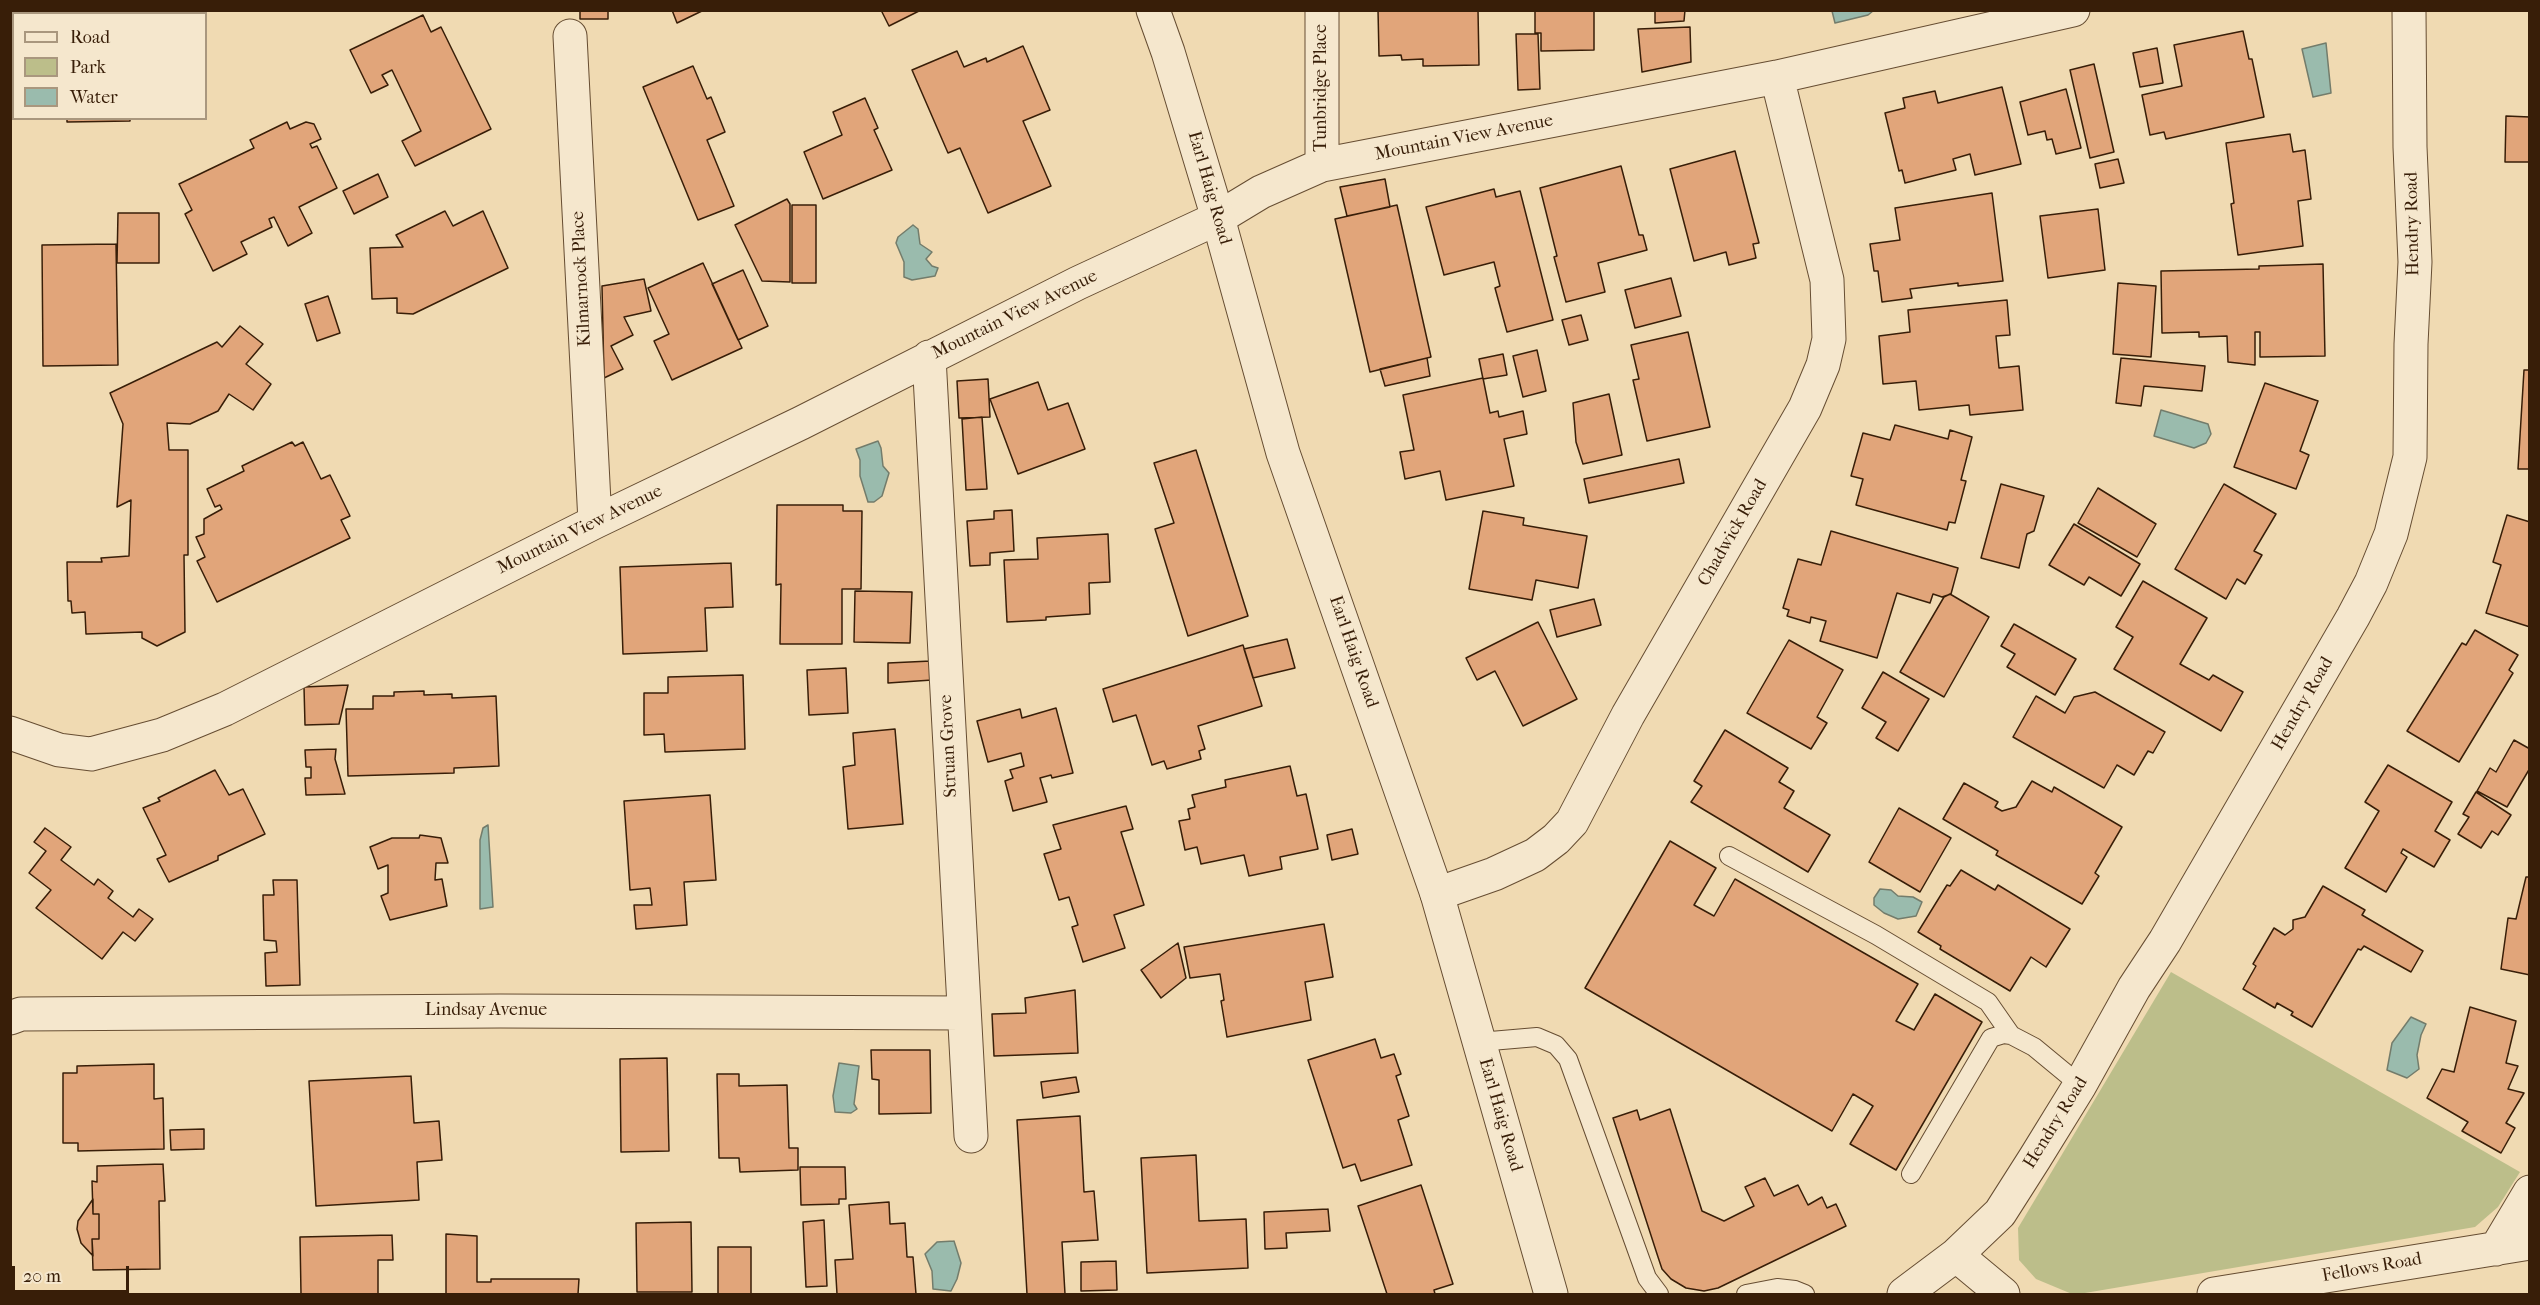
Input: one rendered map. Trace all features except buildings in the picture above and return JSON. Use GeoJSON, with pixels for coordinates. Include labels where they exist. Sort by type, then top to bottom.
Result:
{"type":"FeatureCollection","features":[{"type":"Feature","properties":{"kind":"street","name":"Earl Haig Road"},"geometry":{"type":"LineString","coordinates":[[1153,10],[1218,218],[1283,453],[1437,894],[1551,1294]]}},
{"type":"Feature","properties":{"kind":"street","name":"Tunbridge Place"},"geometry":{"type":"LineString","coordinates":[[1322,10],[1322,165]]}},
{"type":"Feature","properties":{"kind":"street","name":"Mountain View Avenue"},"geometry":{"type":"LineString","coordinates":[[10,733],[59,750],[91,754],[162,735],[225,709],[595,522],[801,423],[1078,283],[1218,218],[1261,192],[1322,165],[1777,77],[2073,10]]}},
{"type":"Feature","properties":{"kind":"street","name":"Hendry Road"},"geometry":{"type":"LineString","coordinates":[[1904,1294],[1956,1255],[2000,1212],[2080,1085],[2134,988],[2165,941],[2353,617],[2371,583],[2391,534],[2410,457],[2411,344],[2415,262],[2410,147],[2409,10]]}},
{"type":"Feature","properties":{"kind":"street","name":"Kilmarnock Place"},"geometry":{"type":"LineString","coordinates":[[570,36],[595,522]]}},
{"type":"Feature","properties":{"kind":"street","name":"Chadwick Road"},"geometry":{"type":"LineString","coordinates":[[1437,894],[1494,874],[1534,855],[1556,839],[1572,822],[1628,715],[1806,408],[1823,365],[1830,339],[1829,299],[1827,280],[1777,77]]}},
{"type":"Feature","properties":{"kind":"street","name":"Struan Grove"},"geometry":{"type":"LineString","coordinates":[[929,357],[971,1136]]}},
{"type":"Feature","properties":{"kind":"street","name":"Lindsay Avenue"},"geometry":{"type":"LineString","coordinates":[[10,1018],[21,1014],[488,1011],[963,1012]]}},
{"type":"Feature","properties":{"kind":"street"},"geometry":{"type":"LineString","coordinates":[[2496,1249],[2529,1192]]}},
{"type":"Feature","properties":{"kind":"street","name":"Fellows Road"},"geometry":{"type":"LineString","coordinates":[[2214,1294],[2529,1243]]}},
{"type":"Feature","properties":{"kind":"street"},"geometry":{"type":"LineString","coordinates":[[1956,1255],[2002,1294]]}},
{"type":"Feature","properties":{"kind":"lane"},"geometry":{"type":"LineString","coordinates":[[1729,856],[1876,935],[1988,1002],[2011,1035]]}},
{"type":"Feature","properties":{"kind":"lane"},"geometry":{"type":"LineString","coordinates":[[1911,1174],[1991,1038],[2004,1034],[2011,1035],[2034,1047],[2080,1085]]}},
{"type":"Feature","properties":{"kind":"lane"},"geometry":{"type":"LineString","coordinates":[[1479,1042],[1537,1037],[1556,1045],[1568,1059],[1647,1278],[1659,1294]]}},
{"type":"Feature","properties":{"kind":"lane"},"geometry":{"type":"LineString","coordinates":[[1746,1294],[1777,1288],[1795,1290],[1805,1294]]}},
{"type":"Feature","properties":{"kind":"green space"},"geometry":{"type":"Polygon","coordinates":[[[2171,972],[2520,1172],[2498,1207],[2475,1227],[2079,1294],[2072,1294],[2036,1279],[2019,1260],[2018,1228],[2171,972]]]}},
{"type":"Feature","properties":{"kind":"water"},"geometry":{"type":"Polygon","coordinates":[[[1832,10],[1873,11],[1868,15],[1835,23],[1832,10]]]}},
{"type":"Feature","properties":{"kind":"water"},"geometry":{"type":"Polygon","coordinates":[[[2326,43],[2331,93],[2313,97],[2302,49],[2326,43]]]}},
{"type":"Feature","properties":{"kind":"water"},"geometry":{"type":"Polygon","coordinates":[[[913,225],[918,229],[920,244],[932,252],[926,259],[932,266],[938,268],[935,276],[912,280],[904,277],[904,262],[896,243],[898,237],[913,225]]]}},
{"type":"Feature","properties":{"kind":"water"},"geometry":{"type":"Polygon","coordinates":[[[2161,410],[2208,424],[2211,434],[2206,443],[2194,448],[2154,436],[2161,410]]]}},
{"type":"Feature","properties":{"kind":"water"},"geometry":{"type":"Polygon","coordinates":[[[878,441],[883,466],[889,473],[882,496],[874,502],[868,502],[860,476],[860,460],[856,449],[878,441]]]}},
{"type":"Feature","properties":{"kind":"water"},"geometry":{"type":"Polygon","coordinates":[[[488,825],[493,907],[480,909],[480,840],[483,828],[488,825]]]}},
{"type":"Feature","properties":{"kind":"water"},"geometry":{"type":"Polygon","coordinates":[[[1880,889],[1891,890],[1898,896],[1913,897],[1922,902],[1916,916],[1898,919],[1884,913],[1874,905],[1874,898],[1880,889]]]}},
{"type":"Feature","properties":{"kind":"water"},"geometry":{"type":"Polygon","coordinates":[[[2411,1017],[2426,1024],[2417,1055],[2419,1069],[2407,1078],[2387,1070],[2392,1043],[2411,1017]]]}},
{"type":"Feature","properties":{"kind":"water"},"geometry":{"type":"Polygon","coordinates":[[[839,1063],[859,1066],[854,1104],[857,1109],[851,1113],[835,1112],[833,1096],[839,1063]]]}},
{"type":"Feature","properties":{"kind":"water"},"geometry":{"type":"Polygon","coordinates":[[[954,1241],[961,1263],[957,1279],[951,1291],[933,1289],[932,1271],[925,1254],[937,1242],[954,1241]]]}}]}
